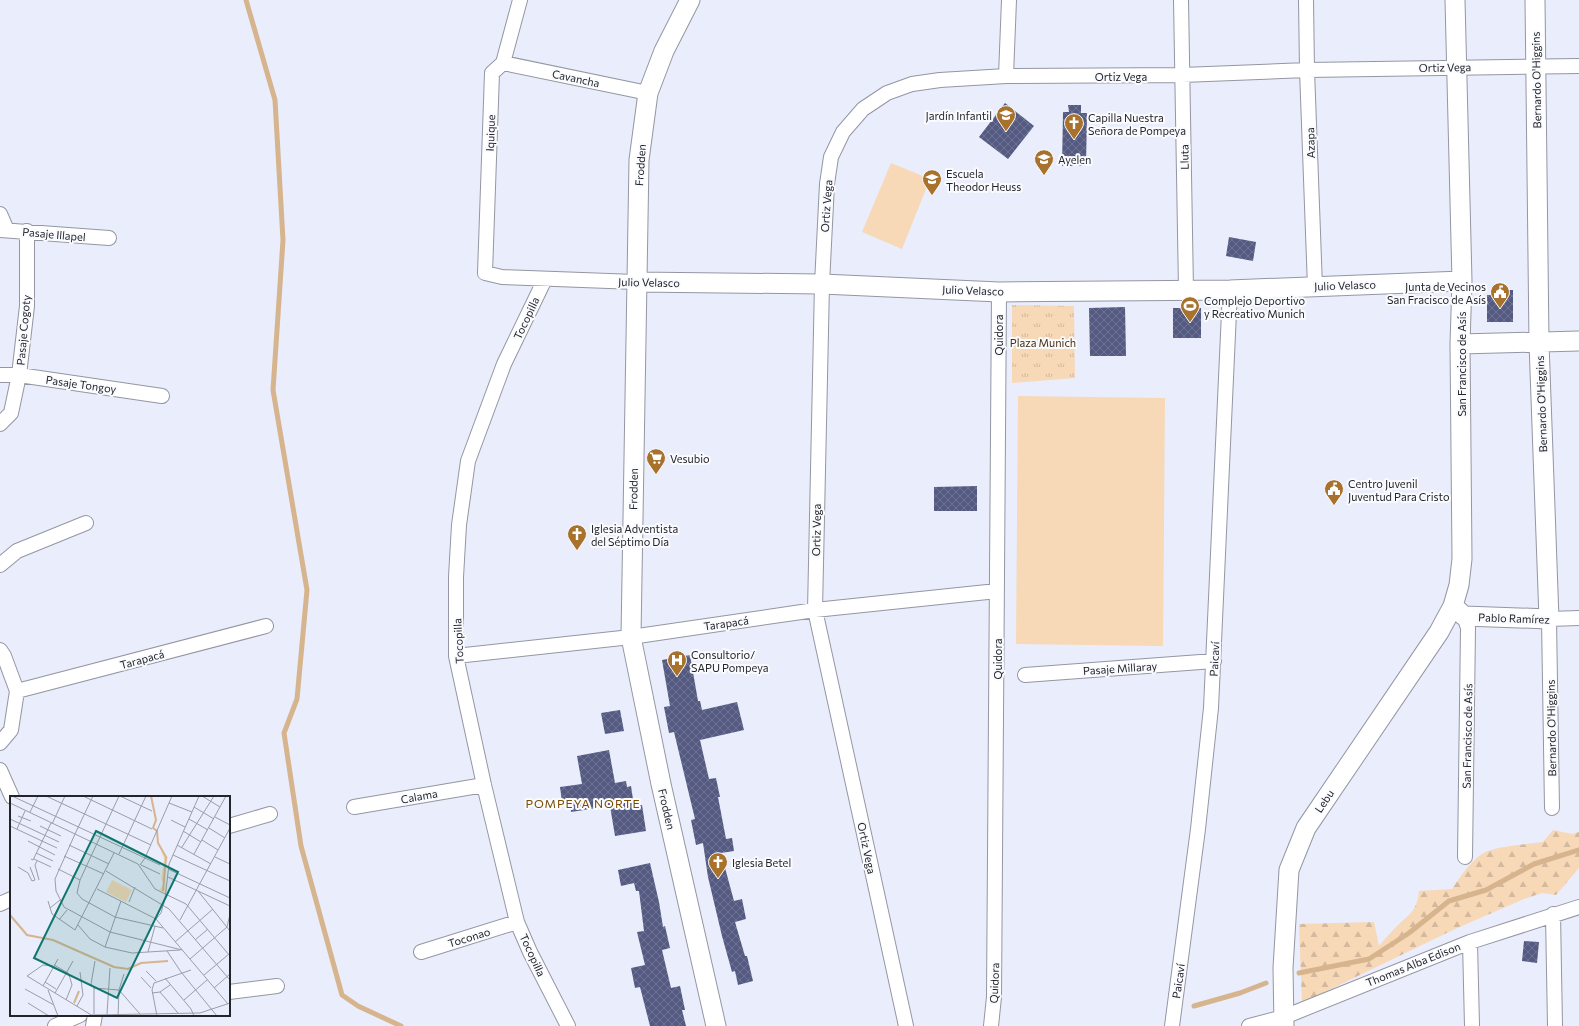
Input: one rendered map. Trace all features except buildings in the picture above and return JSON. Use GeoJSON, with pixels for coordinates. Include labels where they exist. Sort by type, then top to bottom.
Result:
{"type":"FeatureCollection","features":[{"type":"Feature","properties":{"kind":"main road","name":"Frodden"},"geometry":{"type":"LineString","coordinates":[[690,0],[664,51],[648,93],[639,160],[631,637],[663,792],[716,1026]]}},
{"type":"Feature","properties":{"kind":"main road","name":"San Francisco de Asís"},"geometry":{"type":"LineString","coordinates":[[1455,0],[1462,281],[1460,344],[1462,559],[1458,611]]}},
{"type":"Feature","properties":{"kind":"main road","name":"Bernardo O'Higgins"},"geometry":{"type":"LineString","coordinates":[[1535,0],[1539,342],[1549,619]]}},
{"type":"Feature","properties":{"kind":"main road","name":"Julio Velasco"},"geometry":{"type":"LineString","coordinates":[[636,282],[822,284],[999,292],[1230,290],[1462,281]]}},
{"type":"Feature","properties":{"kind":"main road"},"geometry":{"type":"LineString","coordinates":[[1460,344],[1579,341]]}},
{"type":"Feature","properties":{"kind":"main road","name":"Pablo Ramírez"},"geometry":{"type":"LineString","coordinates":[[1458,611],[1549,619]]}},
{"type":"Feature","properties":{"kind":"main road","name":"Lebu"},"geometry":{"type":"LineString","coordinates":[[1284,1021],[1283,968],[1288,870],[1306,828],[1418,663],[1458,611]]}},
{"type":"Feature","properties":{"kind":"street","name":"Iquique"},"geometry":{"type":"LineString","coordinates":[[485,273],[492,73],[503,63],[520,0]]}},
{"type":"Feature","properties":{"kind":"street"},"geometry":{"type":"LineString","coordinates":[[1006,76],[1009,0]]}},
{"type":"Feature","properties":{"kind":"street","name":"Lluta"},"geometry":{"type":"LineString","coordinates":[[1181,0],[1186,290]]}},
{"type":"Feature","properties":{"kind":"street","name":"Azapa"},"geometry":{"type":"LineString","coordinates":[[1306,0],[1315,287]]}},
{"type":"Feature","properties":{"kind":"street","name":"Cavancha"},"geometry":{"type":"LineString","coordinates":[[503,63],[648,93]]}},
{"type":"Feature","properties":{"kind":"street","name":"Ortiz Vega"},"geometry":{"type":"LineString","coordinates":[[906,1026],[815,610],[822,284],[827,184],[831,158],[843,132],[863,109],[887,93],[912,84],[940,80],[1006,76],[1182,75],[1307,70],[1579,66]]}},
{"type":"Feature","properties":{"kind":"street"},"geometry":{"type":"LineString","coordinates":[[0,214],[3,230]]}},
{"type":"Feature","properties":{"kind":"street","name":"Pasaje Illapel"},"geometry":{"type":"LineString","coordinates":[[3,230],[109,238]]}},
{"type":"Feature","properties":{"kind":"street","name":"Pasaje Cogoty"},"geometry":{"type":"LineString","coordinates":[[0,424],[10,413],[19,375],[27,306],[27,231]]}},
{"type":"Feature","properties":{"kind":"street","name":"Julio Velasco"},"geometry":{"type":"LineString","coordinates":[[485,273],[502,277],[636,282]]}},
{"type":"Feature","properties":{"kind":"street","name":"Tocopilla"},"geometry":{"type":"LineString","coordinates":[[545,279],[504,364],[468,461],[459,525],[456,577],[456,656],[484,785],[517,922],[530,952],[568,1026]]}},
{"type":"Feature","properties":{"kind":"street","name":"Paicaví"},"geometry":{"type":"LineString","coordinates":[[1172,1026],[1198,830],[1211,708],[1230,290]]}},
{"type":"Feature","properties":{"kind":"street","name":"Quidora"},"geometry":{"type":"LineString","coordinates":[[991,1026],[994,997],[999,292]]}},
{"type":"Feature","properties":{"kind":"street","name":"Pasaje Tongoy"},"geometry":{"type":"LineString","coordinates":[[0,375],[19,375],[162,396]]}},
{"type":"Feature","properties":{"kind":"street"},"geometry":{"type":"LineString","coordinates":[[0,565],[17,551],[86,523]]}},
{"type":"Feature","properties":{"kind":"street","name":"Tarapacá"},"geometry":{"type":"LineString","coordinates":[[456,656],[631,637],[815,610],[996,591]]}},
{"type":"Feature","properties":{"kind":"street","name":"San Francisco de Asís"},"geometry":{"type":"LineString","coordinates":[[1458,611],[1468,628],[1465,857]]}},
{"type":"Feature","properties":{"kind":"street","name":"Pablo Ramírez"},"geometry":{"type":"LineString","coordinates":[[1549,619],[1579,618]]}},
{"type":"Feature","properties":{"kind":"street","name":"Bernardo O'Higgins"},"geometry":{"type":"LineString","coordinates":[[1549,619],[1552,808]]}},
{"type":"Feature","properties":{"kind":"street","name":"Tarapacá"},"geometry":{"type":"LineString","coordinates":[[17,691],[266,626]]}},
{"type":"Feature","properties":{"kind":"street"},"geometry":{"type":"LineString","coordinates":[[0,650],[4,656],[17,691],[11,730],[0,743]]}},
{"type":"Feature","properties":{"kind":"street","name":"Pasaje Millaray"},"geometry":{"type":"LineString","coordinates":[[1025,675],[1214,661]]}},
{"type":"Feature","properties":{"kind":"street"},"geometry":{"type":"LineString","coordinates":[[0,770],[12,796]]}},
{"type":"Feature","properties":{"kind":"street","name":"Calama"},"geometry":{"type":"LineString","coordinates":[[354,807],[484,785]]}},
{"type":"Feature","properties":{"kind":"street"},"geometry":{"type":"LineString","coordinates":[[230,826],[270,814]]}},
{"type":"Feature","properties":{"kind":"street"},"geometry":{"type":"LineString","coordinates":[[0,904],[10,899]]}},
{"type":"Feature","properties":{"kind":"street","name":"Thomas Alba Edison"},"geometry":{"type":"LineString","coordinates":[[1249,1026],[1284,1021],[1470,942],[1552,914],[1579,907]]}},
{"type":"Feature","properties":{"kind":"street"},"geometry":{"type":"LineString","coordinates":[[1552,914],[1555,1026]]}},
{"type":"Feature","properties":{"kind":"street","name":"Toconao"},"geometry":{"type":"LineString","coordinates":[[421,952],[517,922]]}},
{"type":"Feature","properties":{"kind":"street"},"geometry":{"type":"LineString","coordinates":[[1470,942],[1472,1026]]}},
{"type":"Feature","properties":{"kind":"street"},"geometry":{"type":"LineString","coordinates":[[230,992],[277,986]]}},
{"type":"Feature","properties":{"kind":"street"},"geometry":{"type":"LineString","coordinates":[[55,1026],[78,1016]]}},
{"type":"Feature","properties":{"kind":"street"},"geometry":{"type":"LineString","coordinates":[[93,1026],[95,1016]]}},
{"type":"Feature","properties":{"kind":"green space"},"geometry":{"type":"Polygon","coordinates":[[[891,163],[930,179],[902,249],[862,232],[891,163]]]}},
{"type":"Feature","properties":{"kind":"green space","name":"Plaza Munich"},"geometry":{"type":"Polygon","coordinates":[[[1012,305],[1074,306],[1075,378],[1012,383],[1012,305]]]}},
{"type":"Feature","properties":{"kind":"green space"},"geometry":{"type":"Polygon","coordinates":[[[1018,396],[1165,398],[1163,646],[1016,644],[1018,396]]]}},
{"type":"Feature","properties":{"kind":"green space"},"geometry":{"type":"Polygon","coordinates":[[[1553,830],[1572,834],[1579,832],[1579,868],[1556,895],[1542,893],[1524,899],[1455,929],[1302,1003],[1299,924],[1374,922],[1379,946],[1412,912],[1418,898],[1419,891],[1452,889],[1469,866],[1487,851],[1503,847],[1543,842],[1553,830]]]}},
{"type":"Feature","properties":{"kind":"waterway"},"geometry":{"type":"LineString","coordinates":[[246,0],[275,100],[283,240],[273,390],[307,590],[297,699],[284,733],[301,846],[342,995],[358,1006],[401,1026]]}},
{"type":"Feature","properties":{"kind":"waterway"},"geometry":{"type":"LineString","coordinates":[[1299,973],[1369,959],[1409,933],[1449,901],[1486,890],[1534,864],[1579,850]]}},
{"type":"Feature","properties":{"kind":"waterway"},"geometry":{"type":"LineString","coordinates":[[1194,1006],[1240,993],[1266,983]]}},
{"type":"Feature","properties":{"kind":"place","name":"Jardín Infantil"},"geometry":{"type":"Point","coordinates":[1006,132]}},
{"type":"Feature","properties":{"kind":"place","name":"Capilla Nuestra Señora de Pompeya"},"geometry":{"type":"Point","coordinates":[1074,140]}},
{"type":"Feature","properties":{"kind":"place","name":"Ayelen"},"geometry":{"type":"Point","coordinates":[1044,176]}},
{"type":"Feature","properties":{"kind":"place","name":"Escuela Theodor Heuss"},"geometry":{"type":"Point","coordinates":[932,196]}},
{"type":"Feature","properties":{"kind":"place","name":"Junta de Vecinos San Fracisco de Asís"},"geometry":{"type":"Point","coordinates":[1500,309]}},
{"type":"Feature","properties":{"kind":"place","name":"Complejo Deportivo y Recreativo Munich"},"geometry":{"type":"Point","coordinates":[1190,323]}},
{"type":"Feature","properties":{"kind":"place","name":"Vesubio"},"geometry":{"type":"Point","coordinates":[656,475]}},
{"type":"Feature","properties":{"kind":"place","name":"Centro Juvenil Juventud Para Cristo"},"geometry":{"type":"Point","coordinates":[1334,506]}},
{"type":"Feature","properties":{"kind":"place","name":"Iglesia Adventista del Séptimo Día"},"geometry":{"type":"Point","coordinates":[577,551]}},
{"type":"Feature","properties":{"kind":"place","name":"Consultorio/ SAPU Pompeya"},"geometry":{"type":"Point","coordinates":[677,677]}},
{"type":"Feature","properties":{"kind":"place","name":"Iglesia Betel"},"geometry":{"type":"Point","coordinates":[718,879]}},
{"type":"Feature","properties":{"kind":"district","name":"POMPEYA NORTE"},"geometry":{"type":"Point","coordinates":[583,803]}}]}
